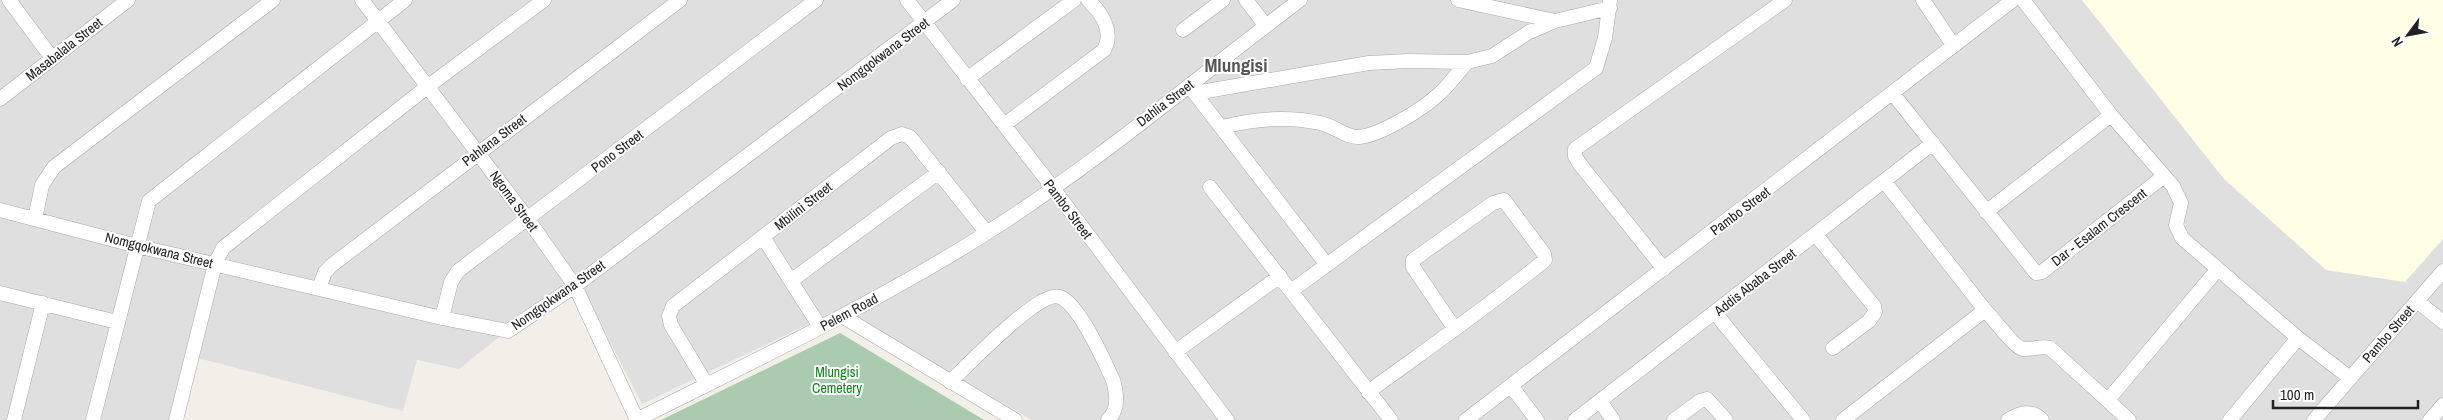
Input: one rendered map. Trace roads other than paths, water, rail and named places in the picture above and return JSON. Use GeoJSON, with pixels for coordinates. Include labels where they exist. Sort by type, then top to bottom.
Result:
{"type":"FeatureCollection","features":[{"type":"Feature","properties":{"kind":"street"},"geometry":{"type":"LineString","coordinates":[[9,0],[52,58]]}},
{"type":"Feature","properties":{"kind":"street","name":"Masabalala Street"},"geometry":{"type":"LineString","coordinates":[[0,99],[128,0]]}},
{"type":"Feature","properties":{"kind":"street"},"geometry":{"type":"LineString","coordinates":[[35,219],[42,185],[54,167],[273,0]]}},
{"type":"Feature","properties":{"kind":"street","name":"Ngoma Street"},"geometry":{"type":"LineString","coordinates":[[362,0],[527,218],[574,286],[636,420]]}},
{"type":"Feature","properties":{"kind":"street"},"geometry":{"type":"LineString","coordinates":[[93,420],[117,322],[151,198],[405,0]]}},
{"type":"Feature","properties":{"kind":"street"},"geometry":{"type":"LineString","coordinates":[[176,420],[215,264],[223,248],[427,88],[544,0]]}},
{"type":"Feature","properties":{"kind":"street","name":"Pahlana Street"},"geometry":{"type":"LineString","coordinates":[[319,288],[325,272],[332,265],[680,0]]}},
{"type":"Feature","properties":{"kind":"street","name":"Pono Street"},"geometry":{"type":"LineString","coordinates":[[442,318],[455,275],[527,218],[816,0]]}},
{"type":"Feature","properties":{"kind":"street","name":"Pambo Street"},"geometry":{"type":"LineString","coordinates":[[907,0],[1053,188],[1227,420]]}},
{"type":"Feature","properties":{"kind":"street","name":"Nomgqokwana Street"},"geometry":{"type":"LineString","coordinates":[[0,210],[137,246],[442,318],[508,330],[574,286],[953,0]]}},
{"type":"Feature","properties":{"kind":"street"},"geometry":{"type":"LineString","coordinates":[[967,78],[1074,0]]}},
{"type":"Feature","properties":{"kind":"street"},"geometry":{"type":"LineString","coordinates":[[1004,125],[1104,50],[1108,42],[1108,28],[1088,0]]}},
{"type":"Feature","properties":{"kind":"street"},"geometry":{"type":"LineString","coordinates":[[1183,30],[1224,0]]}},
{"type":"Feature","properties":{"kind":"street"},"geometry":{"type":"LineString","coordinates":[[1246,0],[1266,26]]}},
{"type":"Feature","properties":{"kind":"street","name":"Dahlia Street"},"geometry":{"type":"LineString","coordinates":[[1053,188],[1192,89],[1266,26],[1300,0]]}},
{"type":"Feature","properties":{"kind":"street"},"geometry":{"type":"LineString","coordinates":[[1458,0],[1555,21]]}},
{"type":"Feature","properties":{"kind":"street"},"geometry":{"type":"LineString","coordinates":[[1664,269],[1576,159],[1574,152],[1577,146],[1785,0]]}},
{"type":"Feature","properties":{"kind":"street"},"geometry":{"type":"LineString","coordinates":[[1922,0],[1953,45]]}},
{"type":"Feature","properties":{"kind":"street","name":"Pambo Street"},"geometry":{"type":"LineString","coordinates":[[1466,420],[1894,94],[1953,45],[2013,0]]}},
{"type":"Feature","properties":{"kind":"street"},"geometry":{"type":"LineString","coordinates":[[2023,0],[2111,115],[2179,196],[2181,203],[2176,219],[2176,229],[2182,238],[2298,338],[2350,378]]}},
{"type":"Feature","properties":{"kind":"street"},"geometry":{"type":"LineString","coordinates":[[1192,89],[1369,64],[1408,61],[1467,62],[1492,56],[1529,32],[1555,21],[1610,4],[1605,38],[1596,68],[1291,291]]}},
{"type":"Feature","properties":{"kind":"street"},"geometry":{"type":"LineString","coordinates":[[1222,127],[1242,122],[1301,120],[1321,123],[1353,136],[1366,136],[1400,120],[1434,99],[1467,62]]}},
{"type":"Feature","properties":{"kind":"street"},"geometry":{"type":"LineString","coordinates":[[1192,89],[1327,264]]}},
{"type":"Feature","properties":{"kind":"street","name":"Dar - Esalam Crescent"},"geometry":{"type":"LineString","coordinates":[[1894,94],[2033,272],[2039,274],[2164,176]]}},
{"type":"Feature","properties":{"kind":"street"},"geometry":{"type":"LineString","coordinates":[[1986,212],[2111,115]]}},
{"type":"Feature","properties":{"kind":"street","name":"Mbilini Street"},"geometry":{"type":"LineString","coordinates":[[707,385],[671,325],[670,310],[676,302],[897,136],[906,134],[910,137],[987,233]]}},
{"type":"Feature","properties":{"kind":"street","name":"Addis Ababa Street"},"geometry":{"type":"LineString","coordinates":[[1575,420],[1933,143]]}},
{"type":"Feature","properties":{"kind":"street"},"geometry":{"type":"LineString","coordinates":[[792,280],[939,172]]}},
{"type":"Feature","properties":{"kind":"street"},"geometry":{"type":"LineString","coordinates":[[1884,181],[1985,310],[2018,347],[2026,349],[2043,346],[2050,348],[2129,420]]}},
{"type":"Feature","properties":{"kind":"street"},"geometry":{"type":"LineString","coordinates":[[1210,187],[1391,420]]}},
{"type":"Feature","properties":{"kind":"street","name":"Pelem Road"},"geometry":{"type":"LineString","coordinates":[[636,420],[913,278],[987,233],[1053,188]]}},
{"type":"Feature","properties":{"kind":"street"},"geometry":{"type":"LineString","coordinates":[[1368,392],[1455,329],[1545,260],[1544,254],[1504,200],[1493,203],[1413,260],[1412,267],[1455,329]]}},
{"type":"Feature","properties":{"kind":"street"},"geometry":{"type":"LineString","coordinates":[[1815,234],[1874,306],[1875,312],[1869,321],[1833,348]]}},
{"type":"Feature","properties":{"kind":"street"},"geometry":{"type":"LineString","coordinates":[[763,237],[820,327]]}},
{"type":"Feature","properties":{"kind":"street"},"geometry":{"type":"LineString","coordinates":[[2108,400],[2218,270]]}},
{"type":"Feature","properties":{"kind":"street","name":"Pambo Street"},"geometry":{"type":"LineString","coordinates":[[2314,420],[2443,271]]}},
{"type":"Feature","properties":{"kind":"street"},"geometry":{"type":"LineString","coordinates":[[1175,352],[1280,276]]}},
{"type":"Feature","properties":{"kind":"street"},"geometry":{"type":"LineString","coordinates":[[0,293],[117,322]]}},
{"type":"Feature","properties":{"kind":"street"},"geometry":{"type":"LineString","coordinates":[[950,382],[1011,324],[1043,300],[1051,297],[1060,297],[1074,309],[1113,380],[1116,402],[1114,413],[1108,420]]}},
{"type":"Feature","properties":{"kind":"street"},"geometry":{"type":"LineString","coordinates":[[2417,301],[2443,322]]}},
{"type":"Feature","properties":{"kind":"street"},"geometry":{"type":"LineString","coordinates":[[14,420],[43,303]]}},
{"type":"Feature","properties":{"kind":"street"},"geometry":{"type":"LineString","coordinates":[[1843,420],[1985,310]]}},
{"type":"Feature","properties":{"kind":"street"},"geometry":{"type":"LineString","coordinates":[[1715,313],[1803,420]]}},
{"type":"Feature","properties":{"kind":"street"},"geometry":{"type":"LineString","coordinates":[[842,316],[1015,420]]}},
{"type":"Feature","properties":{"kind":"street"},"geometry":{"type":"LineString","coordinates":[[2230,420],[2298,338]]}},
{"type":"Feature","properties":{"kind":"street"},"geometry":{"type":"LineString","coordinates":[[1511,386],[1537,420]]}},
{"type":"Feature","properties":{"kind":"street"},"geometry":{"type":"LineString","coordinates":[[1674,420],[1700,401],[1707,399],[1726,420]]}},
{"type":"Feature","properties":{"kind":"street"},"geometry":{"type":"LineString","coordinates":[[1600,401],[1613,420]]}},
{"type":"Feature","properties":{"kind":"street"},"geometry":{"type":"LineString","coordinates":[[2430,420],[2443,404]]}},
{"type":"Feature","properties":{"kind":"street"},"geometry":{"type":"LineString","coordinates":[[2008,420],[2026,412],[2037,415],[2042,420]]}},
{"type":"Feature","properties":{"kind":"district","name":"Mlungisi"},"geometry":{"type":"Point","coordinates":[1236,65]}},
{"type":"Feature","properties":{"kind":"park label","name":"Mlungisi Cemetery"},"geometry":{"type":"Point","coordinates":[837,380]}}]}
